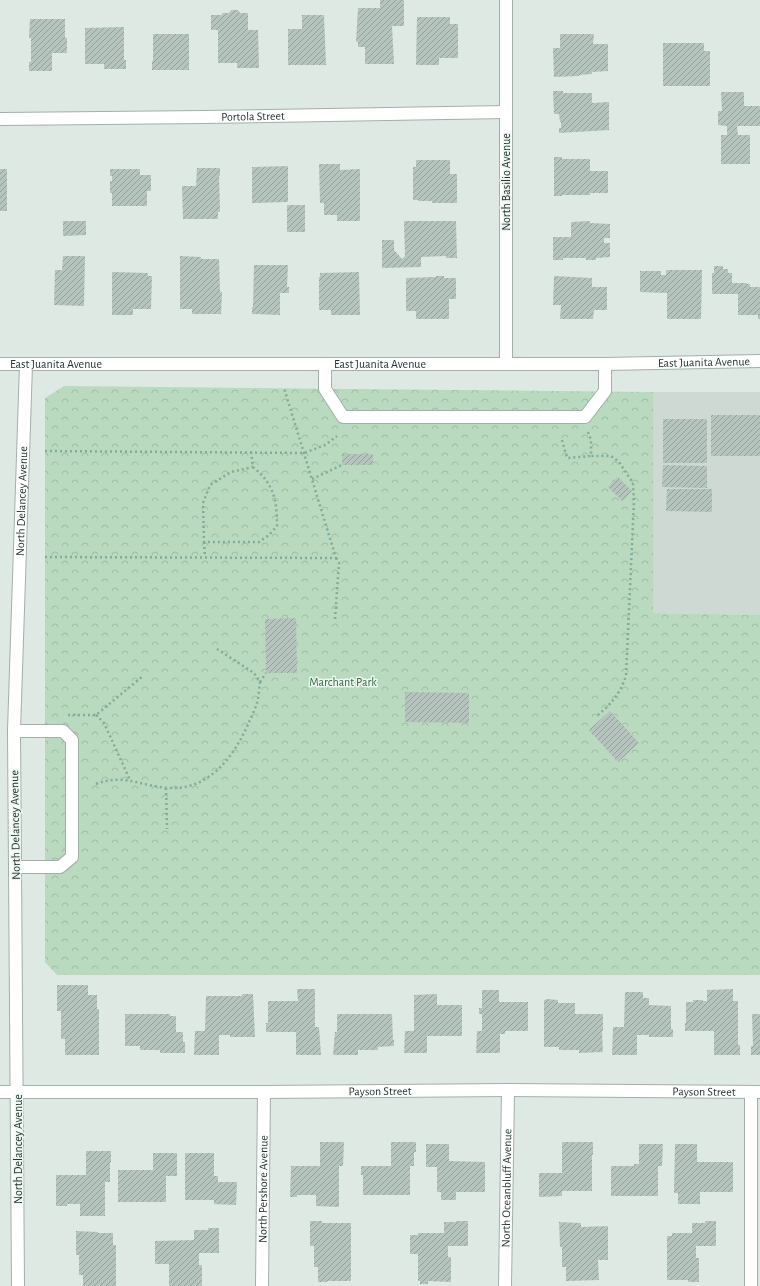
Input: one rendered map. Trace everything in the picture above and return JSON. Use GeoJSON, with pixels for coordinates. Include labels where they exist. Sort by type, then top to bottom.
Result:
{"type":"FeatureCollection","features":[{"type":"Feature","properties":{"kind":"street","name":"North Basilio Avenue"},"geometry":{"type":"LineString","coordinates":[[506,0],[506,364]]}},
{"type":"Feature","properties":{"kind":"street","name":"Portola Street"},"geometry":{"type":"LineString","coordinates":[[0,119],[205,118],[506,112]]}},
{"type":"Feature","properties":{"kind":"street","name":"East Juanita Avenue"},"geometry":{"type":"LineString","coordinates":[[0,364],[605,364],[760,362]]}},
{"type":"Feature","properties":{"kind":"street","name":"North Delancey Avenue"},"geometry":{"type":"LineString","coordinates":[[18,1286],[18,1092],[14,731],[26,364]]}},
{"type":"Feature","properties":{"kind":"street"},"geometry":{"type":"LineString","coordinates":[[325,364],[325,389],[343,417],[585,417],[605,391],[605,364]]}},
{"type":"Feature","properties":{"kind":"street"},"geometry":{"type":"LineString","coordinates":[[14,731],[63,731],[72,740],[72,857],[60,867],[15,867]]}},
{"type":"Feature","properties":{"kind":"street","name":"Payson Street"},"geometry":{"type":"LineString","coordinates":[[0,1092],[508,1090],[756,1092]]}},
{"type":"Feature","properties":{"kind":"street","name":"North Oceanbluff Avenue"},"geometry":{"type":"LineString","coordinates":[[505,1286],[508,1090]]}},
{"type":"Feature","properties":{"kind":"street","name":"North Pershore Avenue"},"geometry":{"type":"LineString","coordinates":[[262,1286],[264,1092]]}},
{"type":"Feature","properties":{"kind":"street"},"geometry":{"type":"LineString","coordinates":[[751,1286],[756,1092]]}},
{"type":"Feature","properties":{"kind":"path"},"geometry":{"type":"LineString","coordinates":[[284,388],[336,558],[339,563],[335,619]]}},
{"type":"Feature","properties":{"kind":"path"},"geometry":{"type":"LineString","coordinates":[[587,430],[590,440],[591,456]]}},
{"type":"Feature","properties":{"kind":"path"},"geometry":{"type":"LineString","coordinates":[[45,451],[304,453],[325,445],[337,436]]}},
{"type":"Feature","properties":{"kind":"path"},"geometry":{"type":"LineString","coordinates":[[562,440],[567,458],[611,456],[619,462],[633,483],[634,501],[626,676],[612,703],[598,715]]}},
{"type":"Feature","properties":{"kind":"path"},"geometry":{"type":"LineString","coordinates":[[251,452],[253,468]]}},
{"type":"Feature","properties":{"kind":"path"},"geometry":{"type":"LineString","coordinates":[[312,479],[342,465]]}},
{"type":"Feature","properties":{"kind":"path"},"geometry":{"type":"LineString","coordinates":[[204,542],[259,542],[269,535],[277,526],[277,509],[271,486],[264,476],[253,468],[231,472],[210,485],[203,503],[204,542],[205,557]]}},
{"type":"Feature","properties":{"kind":"path"},"geometry":{"type":"LineString","coordinates":[[45,557],[336,558]]}},
{"type":"Feature","properties":{"kind":"path"},"geometry":{"type":"LineString","coordinates":[[217,649],[254,673],[260,682]]}},
{"type":"Feature","properties":{"kind":"path"},"geometry":{"type":"LineString","coordinates":[[96,784],[112,779],[130,780],[154,787],[172,788],[194,785],[212,776],[226,761],[242,738],[257,703],[260,682],[266,673]]}},
{"type":"Feature","properties":{"kind":"path"},"geometry":{"type":"LineString","coordinates":[[67,715],[96,715],[143,676]]}},
{"type":"Feature","properties":{"kind":"path"},"geometry":{"type":"LineString","coordinates":[[96,715],[104,723],[130,780]]}},
{"type":"Feature","properties":{"kind":"path"},"geometry":{"type":"LineString","coordinates":[[166,788],[167,829]]}},
{"type":"Feature","properties":{"kind":"shaded area"},"geometry":{"type":"Polygon","coordinates":[[[653,392],[760,392],[760,615],[653,613],[653,392]]]}},
{"type":"Feature","properties":{"kind":"green space","name":"Marchant Park"},"geometry":{"type":"Polygon","coordinates":[[[64,386],[653,392],[653,613],[760,615],[760,975],[57,975],[45,962],[45,398],[64,386]]]}},
{"type":"Feature","properties":{"kind":"building"},"geometry":{"type":"Polygon","coordinates":[[[380,0],[404,0],[404,26],[392,26],[394,64],[365,64],[365,47],[358,47],[358,42],[356,42],[358,8],[380,8],[380,0]]]}},
{"type":"Feature","properties":{"kind":"building"},"geometry":{"type":"Polygon","coordinates":[[[231,10],[238,10],[240,13],[248,13],[248,30],[258,30],[259,68],[237,68],[237,63],[218,63],[218,30],[211,30],[211,15],[222,15],[222,13],[229,13],[231,10]]]}},
{"type":"Feature","properties":{"kind":"building"},"geometry":{"type":"Polygon","coordinates":[[[302,15],[324,15],[326,65],[288,65],[288,29],[302,29],[302,15]]]}},
{"type":"Feature","properties":{"kind":"building"},"geometry":{"type":"Polygon","coordinates":[[[417,17],[450,17],[450,24],[458,24],[458,58],[439,58],[439,65],[416,65],[417,17]]]}},
{"type":"Feature","properties":{"kind":"building"},"geometry":{"type":"Polygon","coordinates":[[[30,19],[65,19],[67,53],[52,53],[52,71],[29,71],[29,62],[31,62],[31,38],[29,38],[30,19]]]}},
{"type":"Feature","properties":{"kind":"building"},"geometry":{"type":"Polygon","coordinates":[[[124,27],[124,60],[126,60],[126,69],[104,69],[104,64],[85,64],[85,28],[124,27]]]}},
{"type":"Feature","properties":{"kind":"building"},"geometry":{"type":"Polygon","coordinates":[[[153,34],[189,34],[189,70],[152,70],[153,34]]]}},
{"type":"Feature","properties":{"kind":"building"},"geometry":{"type":"Polygon","coordinates":[[[560,34],[594,34],[593,44],[608,44],[608,71],[592,72],[592,74],[579,76],[554,77],[553,48],[560,48],[560,34]]]}},
{"type":"Feature","properties":{"kind":"building"},"geometry":{"type":"Polygon","coordinates":[[[663,43],[704,43],[704,51],[710,51],[710,86],[663,86],[663,43]]]}},
{"type":"Feature","properties":{"kind":"building"},"geometry":{"type":"Polygon","coordinates":[[[553,91],[563,91],[563,93],[592,93],[592,103],[609,102],[609,130],[559,133],[561,122],[559,114],[554,114],[553,91]]]}},
{"type":"Feature","properties":{"kind":"building"},"geometry":{"type":"Polygon","coordinates":[[[721,92],[744,92],[744,106],[760,106],[760,126],[737,126],[738,135],[750,135],[750,164],[721,164],[721,135],[727,135],[727,126],[718,125],[718,111],[722,111],[721,92]]]}},
{"type":"Feature","properties":{"kind":"building"},"geometry":{"type":"Polygon","coordinates":[[[554,157],[562,157],[562,159],[590,159],[590,171],[608,171],[608,193],[554,196],[554,157]]]}},
{"type":"Feature","properties":{"kind":"building"},"geometry":{"type":"Polygon","coordinates":[[[416,160],[450,160],[450,174],[457,174],[457,203],[432,203],[432,201],[413,200],[413,167],[416,167],[416,160]]]}},
{"type":"Feature","properties":{"kind":"building"},"geometry":{"type":"Polygon","coordinates":[[[319,164],[340,164],[340,170],[360,169],[360,221],[337,221],[337,215],[324,215],[324,203],[320,203],[319,164]]]}},
{"type":"Feature","properties":{"kind":"building"},"geometry":{"type":"Polygon","coordinates":[[[288,166],[288,202],[252,203],[252,167],[288,166]]]}},
{"type":"Feature","properties":{"kind":"building"},"geometry":{"type":"Polygon","coordinates":[[[197,168],[220,168],[220,212],[218,212],[218,219],[183,219],[182,186],[196,186],[197,168]]]}},
{"type":"Feature","properties":{"kind":"building"},"geometry":{"type":"Polygon","coordinates":[[[0,169],[7,169],[7,211],[0,211],[0,169]]]}},
{"type":"Feature","properties":{"kind":"building"},"geometry":{"type":"Polygon","coordinates":[[[110,169],[140,169],[140,175],[151,175],[151,191],[147,191],[147,206],[112,206],[110,181],[112,181],[112,176],[110,176],[110,169]]]}},
{"type":"Feature","properties":{"kind":"building"},"geometry":{"type":"Polygon","coordinates":[[[287,205],[305,205],[305,232],[287,232],[287,205]]]}},
{"type":"Feature","properties":{"kind":"building"},"geometry":{"type":"Polygon","coordinates":[[[63,221],[86,221],[86,235],[63,236],[63,221]]]}},
{"type":"Feature","properties":{"kind":"building"},"geometry":{"type":"Polygon","coordinates":[[[404,221],[456,221],[457,258],[446,258],[446,256],[421,257],[421,267],[382,268],[382,240],[394,240],[394,250],[402,259],[405,256],[404,221]]]}},
{"type":"Feature","properties":{"kind":"building"},"geometry":{"type":"Polygon","coordinates":[[[590,221],[590,223],[610,224],[610,238],[604,238],[604,243],[610,243],[610,257],[596,258],[596,260],[586,260],[586,258],[563,258],[563,260],[553,260],[553,237],[571,237],[571,222],[590,221]]]}},
{"type":"Feature","properties":{"kind":"building"},"geometry":{"type":"Polygon","coordinates":[[[63,256],[85,256],[84,306],[54,305],[55,270],[62,270],[63,256]]]}},
{"type":"Feature","properties":{"kind":"building"},"geometry":{"type":"Polygon","coordinates":[[[180,256],[201,257],[201,259],[219,259],[220,292],[222,292],[221,314],[192,314],[192,309],[180,309],[180,256]]]}},
{"type":"Feature","properties":{"kind":"building"},"geometry":{"type":"Polygon","coordinates":[[[254,265],[288,265],[287,287],[289,287],[289,293],[280,293],[280,315],[252,314],[254,265]]]}},
{"type":"Feature","properties":{"kind":"building"},"geometry":{"type":"Polygon","coordinates":[[[714,266],[723,266],[723,269],[728,269],[728,273],[732,273],[732,283],[747,283],[750,284],[750,287],[760,287],[760,319],[758,319],[758,315],[738,315],[738,294],[712,294],[712,273],[714,273],[714,266]]]}},
{"type":"Feature","properties":{"kind":"building"},"geometry":{"type":"Polygon","coordinates":[[[666,270],[702,270],[701,319],[667,319],[667,293],[640,292],[640,271],[661,271],[661,275],[666,275],[666,270]]]}},
{"type":"Feature","properties":{"kind":"building"},"geometry":{"type":"Polygon","coordinates":[[[112,272],[148,273],[148,276],[152,276],[151,309],[133,309],[133,315],[112,315],[112,272]]]}},
{"type":"Feature","properties":{"kind":"building"},"geometry":{"type":"Polygon","coordinates":[[[359,272],[360,315],[331,315],[331,310],[319,310],[320,273],[359,272]]]}},
{"type":"Feature","properties":{"kind":"building"},"geometry":{"type":"Polygon","coordinates":[[[436,276],[456,278],[456,299],[449,299],[449,319],[416,319],[416,311],[406,311],[406,278],[436,276]]]}},
{"type":"Feature","properties":{"kind":"building"},"geometry":{"type":"Polygon","coordinates":[[[554,276],[592,278],[592,287],[607,287],[607,310],[594,310],[593,319],[560,319],[561,305],[553,305],[554,276]]]}},
{"type":"Feature","properties":{"kind":"building"},"geometry":{"type":"Polygon","coordinates":[[[711,415],[760,415],[760,456],[711,456],[711,415]]]}},
{"type":"Feature","properties":{"kind":"building"},"geometry":{"type":"Polygon","coordinates":[[[663,419],[707,419],[707,463],[663,463],[663,419]]]}},
{"type":"Feature","properties":{"kind":"building"},"geometry":{"type":"Polygon","coordinates":[[[342,454],[373,454],[373,465],[342,465],[342,454]]]}},
{"type":"Feature","properties":{"kind":"building"},"geometry":{"type":"Polygon","coordinates":[[[663,465],[707,466],[707,488],[662,487],[663,465]]]}},
{"type":"Feature","properties":{"kind":"building"},"geometry":{"type":"Polygon","coordinates":[[[618,477],[632,491],[622,501],[608,487],[618,477]]]}},
{"type":"Feature","properties":{"kind":"building"},"geometry":{"type":"Polygon","coordinates":[[[667,489],[712,489],[712,512],[666,511],[667,489]]]}},
{"type":"Feature","properties":{"kind":"building"},"geometry":{"type":"Polygon","coordinates":[[[296,618],[297,673],[266,673],[265,619],[296,618]]]}},
{"type":"Feature","properties":{"kind":"building"},"geometry":{"type":"Polygon","coordinates":[[[405,692],[469,693],[469,723],[405,722],[405,692]]]}},
{"type":"Feature","properties":{"kind":"building"},"geometry":{"type":"Polygon","coordinates":[[[610,711],[639,743],[618,762],[589,730],[610,711]]]}},
{"type":"Feature","properties":{"kind":"building"},"geometry":{"type":"Polygon","coordinates":[[[57,985],[88,985],[88,995],[97,995],[97,1009],[99,1009],[99,1055],[65,1055],[65,1039],[61,1039],[61,1011],[57,1011],[57,985]]]}},
{"type":"Feature","properties":{"kind":"building"},"geometry":{"type":"Polygon","coordinates":[[[297,989],[315,989],[315,1027],[319,1027],[321,1055],[296,1055],[296,1032],[266,1032],[266,1023],[268,1023],[268,1001],[298,1001],[297,989]]]}},
{"type":"Feature","properties":{"kind":"building"},"geometry":{"type":"Polygon","coordinates":[[[733,989],[733,1001],[738,1001],[738,1045],[740,1045],[740,1055],[714,1055],[714,1031],[685,1031],[686,1002],[693,1002],[693,1000],[707,1001],[707,990],[733,989]]]}},
{"type":"Feature","properties":{"kind":"building"},"geometry":{"type":"Polygon","coordinates":[[[482,990],[499,990],[499,1002],[528,1002],[528,1031],[505,1031],[505,1034],[500,1034],[500,1053],[476,1053],[477,1031],[482,1031],[482,1014],[479,1014],[479,1008],[482,1008],[482,990]]]}},
{"type":"Feature","properties":{"kind":"building"},"geometry":{"type":"Polygon","coordinates":[[[625,992],[643,992],[643,998],[649,998],[649,1005],[671,1006],[671,1029],[673,1029],[673,1037],[649,1037],[649,1035],[637,1035],[637,1055],[612,1055],[613,1027],[624,1027],[625,992]]]}},
{"type":"Feature","properties":{"kind":"building"},"geometry":{"type":"Polygon","coordinates":[[[242,994],[253,994],[255,1037],[230,1037],[230,1035],[219,1035],[219,1055],[194,1055],[195,1031],[205,1031],[206,996],[242,996],[242,994]]]}},
{"type":"Feature","properties":{"kind":"building"},"geometry":{"type":"Polygon","coordinates":[[[437,994],[437,1005],[462,1005],[462,1036],[427,1036],[427,1053],[404,1053],[405,1031],[414,1031],[414,995],[437,994]]]}},
{"type":"Feature","properties":{"kind":"building"},"geometry":{"type":"Polygon","coordinates":[[[544,1000],[558,1000],[558,1003],[575,1003],[575,1014],[603,1014],[603,1052],[579,1053],[579,1050],[559,1050],[559,1047],[544,1047],[544,1000]]]}},
{"type":"Feature","properties":{"kind":"building"},"geometry":{"type":"Polygon","coordinates":[[[125,1014],[170,1014],[170,1016],[176,1016],[176,1032],[183,1032],[185,1053],[160,1053],[160,1050],[140,1050],[140,1046],[125,1046],[125,1014]]]}},
{"type":"Feature","properties":{"kind":"building"},"geometry":{"type":"Polygon","coordinates":[[[337,1014],[392,1014],[394,1046],[378,1047],[378,1050],[358,1050],[358,1055],[333,1055],[335,1032],[337,1032],[337,1014]]]}},
{"type":"Feature","properties":{"kind":"building"},"geometry":{"type":"Polygon","coordinates":[[[752,1014],[760,1014],[760,1055],[751,1055],[751,1046],[753,1046],[752,1014]]]}},
{"type":"Feature","properties":{"kind":"building"},"geometry":{"type":"Polygon","coordinates":[[[320,1142],[344,1142],[343,1166],[339,1166],[339,1207],[316,1206],[316,1195],[297,1195],[297,1197],[290,1197],[291,1166],[320,1166],[320,1142]]]}},
{"type":"Feature","properties":{"kind":"building"},"geometry":{"type":"Polygon","coordinates":[[[391,1142],[416,1142],[414,1166],[410,1166],[410,1195],[363,1195],[363,1175],[361,1175],[361,1166],[391,1166],[391,1142]]]}},
{"type":"Feature","properties":{"kind":"building"},"geometry":{"type":"Polygon","coordinates":[[[562,1142],[593,1142],[592,1191],[562,1191],[562,1196],[539,1197],[539,1173],[562,1173],[562,1142]]]}},
{"type":"Feature","properties":{"kind":"building"},"geometry":{"type":"Polygon","coordinates":[[[426,1144],[449,1144],[449,1161],[485,1162],[485,1192],[456,1192],[456,1200],[441,1200],[441,1192],[437,1192],[437,1167],[426,1167],[426,1144]]]}},
{"type":"Feature","properties":{"kind":"building"},"geometry":{"type":"Polygon","coordinates":[[[639,1144],[663,1144],[662,1166],[658,1166],[658,1196],[611,1196],[611,1166],[634,1166],[634,1164],[639,1164],[639,1144]]]}},
{"type":"Feature","properties":{"kind":"building"},"geometry":{"type":"Polygon","coordinates":[[[675,1144],[697,1144],[697,1162],[733,1162],[733,1192],[700,1192],[700,1204],[678,1204],[678,1193],[674,1193],[675,1144]]]}},
{"type":"Feature","properties":{"kind":"building"},"geometry":{"type":"Polygon","coordinates":[[[86,1151],[111,1151],[110,1182],[105,1182],[105,1216],[80,1216],[80,1204],[56,1206],[56,1175],[86,1175],[86,1151]]]}},
{"type":"Feature","properties":{"kind":"building"},"geometry":{"type":"Polygon","coordinates":[[[153,1153],[177,1153],[177,1176],[166,1176],[166,1202],[118,1202],[118,1170],[153,1170],[153,1153]]]}},
{"type":"Feature","properties":{"kind":"building"},"geometry":{"type":"Polygon","coordinates":[[[185,1153],[214,1153],[214,1176],[218,1176],[218,1182],[237,1182],[236,1205],[214,1204],[214,1200],[185,1200],[185,1153]]]}},
{"type":"Feature","properties":{"kind":"building"},"geometry":{"type":"Polygon","coordinates":[[[310,1221],[322,1221],[322,1223],[351,1223],[351,1281],[318,1282],[318,1267],[314,1267],[314,1246],[310,1246],[310,1221]]]}},
{"type":"Feature","properties":{"kind":"building"},"geometry":{"type":"Polygon","coordinates":[[[468,1221],[468,1246],[448,1246],[448,1257],[451,1257],[451,1282],[428,1281],[428,1284],[420,1284],[420,1281],[418,1281],[418,1254],[410,1254],[410,1235],[418,1235],[418,1233],[444,1233],[444,1222],[468,1221]]]}},
{"type":"Feature","properties":{"kind":"building"},"geometry":{"type":"Polygon","coordinates":[[[705,1221],[716,1221],[716,1246],[696,1246],[696,1258],[699,1258],[699,1282],[688,1282],[688,1280],[667,1280],[667,1236],[672,1236],[672,1233],[692,1233],[692,1223],[705,1223],[705,1221]]]}},
{"type":"Feature","properties":{"kind":"building"},"geometry":{"type":"Polygon","coordinates":[[[559,1222],[581,1223],[581,1227],[608,1226],[608,1260],[598,1260],[599,1280],[566,1281],[566,1267],[562,1267],[562,1247],[560,1247],[559,1222]]]}},
{"type":"Feature","properties":{"kind":"building"},"geometry":{"type":"Polygon","coordinates":[[[208,1228],[219,1228],[219,1253],[199,1253],[199,1265],[202,1265],[202,1286],[169,1286],[169,1264],[155,1264],[155,1241],[194,1240],[194,1230],[208,1230],[208,1228]]]}},
{"type":"Feature","properties":{"kind":"building"},"geometry":{"type":"Polygon","coordinates":[[[76,1231],[113,1233],[113,1245],[116,1245],[116,1286],[83,1286],[83,1275],[79,1275],[79,1255],[76,1255],[76,1231]]]}}]}
